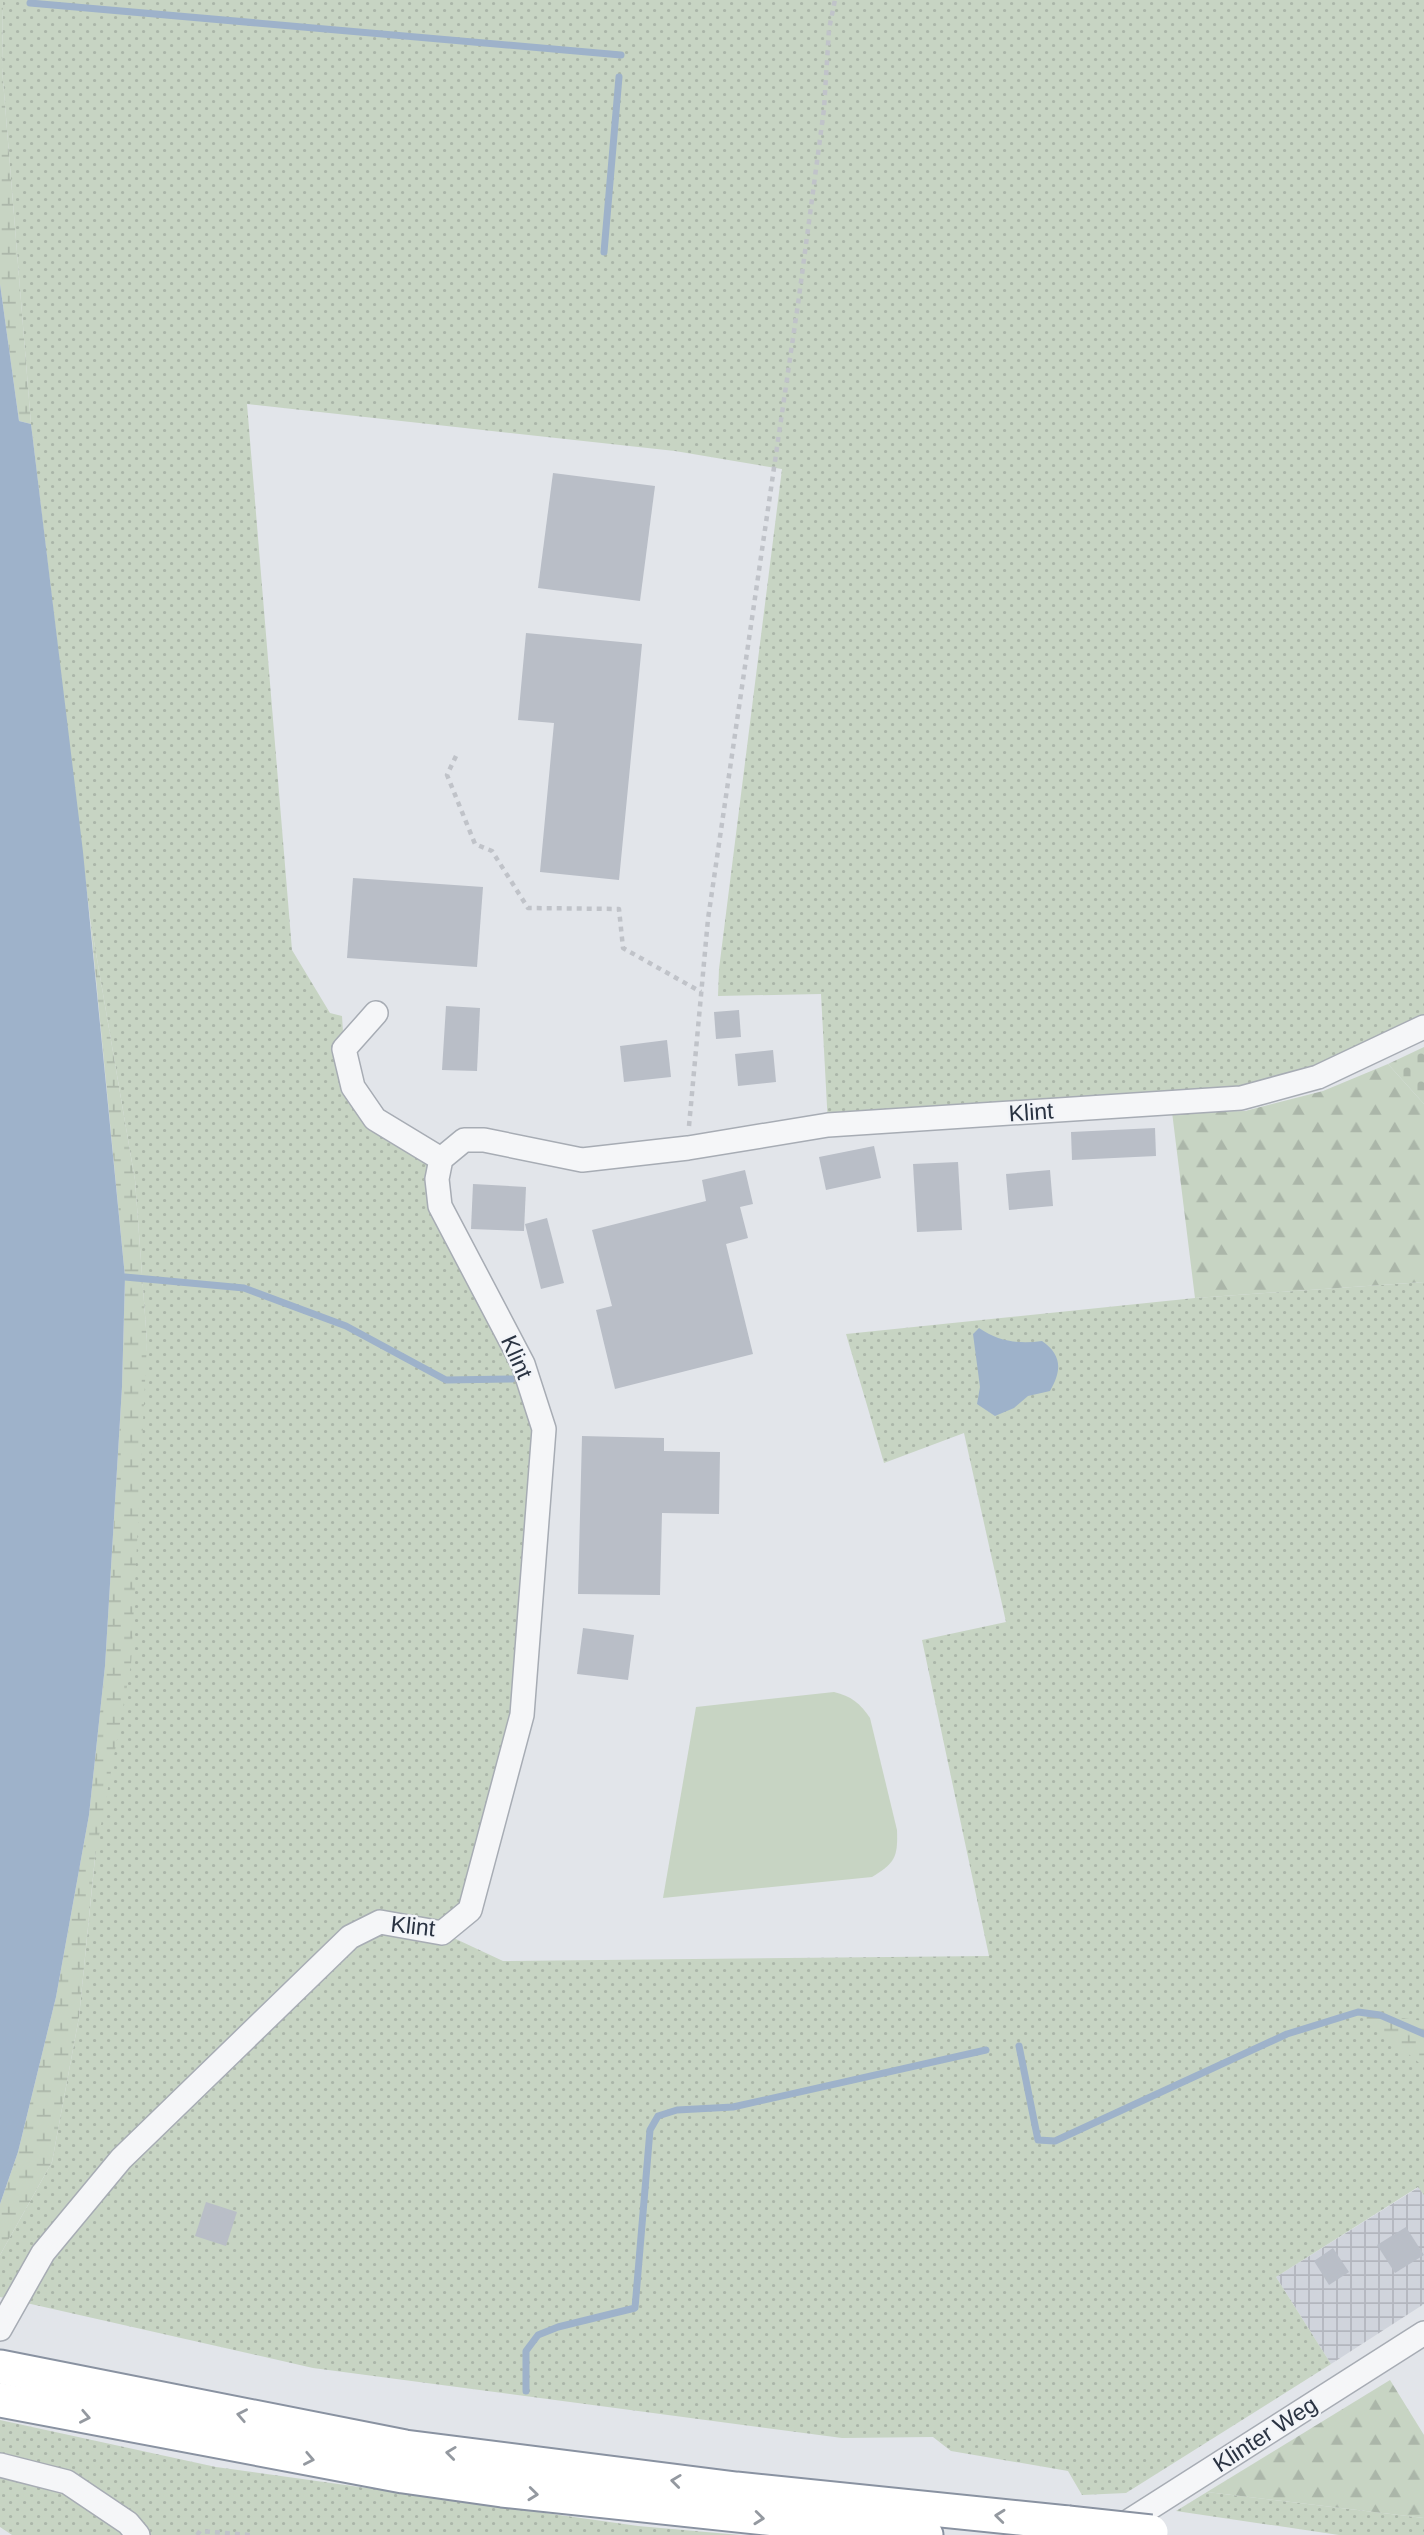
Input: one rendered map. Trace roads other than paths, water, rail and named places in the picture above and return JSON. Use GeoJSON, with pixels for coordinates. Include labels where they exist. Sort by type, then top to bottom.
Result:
{"type":"FeatureCollection","features":[{"type":"Feature","properties":{"kind":"highway"},"geometry":{"type":"LineString","coordinates":[[12,2386],[405,2447],[736,2489],[1161,2534]]}},
{"type":"Feature","properties":{"kind":"highway"},"geometry":{"type":"LineString","coordinates":[[12,2386],[403,2476],[529,2493],[926,2535]]}},
{"type":"Feature","properties":{"kind":"street"},"geometry":{"type":"LineString","coordinates":[[376,1013],[344,1049],[353,1087],[375,1119],[441,1159]]}},
{"type":"Feature","properties":{"kind":"street","name":"Klint"},"geometry":{"type":"LineString","coordinates":[[0,2329],[43,2253],[121,2159],[350,1937],[380,1922],[442,1933],[470,1910],[522,1715],[544,1429],[523,1364],[440,1206],[438,1179],[441,1159],[464,1140],[484,1140],[582,1160],[688,1148],[828,1125],[1241,1098],[1318,1077],[1424,1027]]}},
{"type":"Feature","properties":{"kind":"street","name":"Klinter Weg"},"geometry":{"type":"LineString","coordinates":[[1107,2535],[1424,2333]]}},
{"type":"Feature","properties":{"kind":"street"},"geometry":{"type":"LineString","coordinates":[[0,2465],[67,2482],[128,2523],[138,2535]]}},
{"type":"Feature","properties":{"kind":"water"},"geometry":{"type":"Polygon","coordinates":[[[0,284],[19,421],[31,424],[83,852],[125,1277],[122,1387],[105,1666],[89,1815],[56,1997],[18,2152],[0,2204],[0,284]]]}},
{"type":"Feature","properties":{"kind":"water"},"geometry":{"type":"Polygon","coordinates":[[[979,1328],[1002,1339],[1018,1342],[1042,1341],[1049,1346],[1058,1363],[1057,1376],[1050,1391],[1028,1396],[1014,1408],[995,1416],[977,1404],[980,1387],[973,1334],[979,1328]]]}},
{"type":"Feature","properties":{"kind":"waterway"},"geometry":{"type":"LineString","coordinates":[[30,3],[621,55]]}},
{"type":"Feature","properties":{"kind":"waterway"},"geometry":{"type":"LineString","coordinates":[[604,252],[619,77]]}},
{"type":"Feature","properties":{"kind":"waterway"},"geometry":{"type":"LineString","coordinates":[[125,1277],[244,1288],[346,1326],[446,1380],[512,1379]]}},
{"type":"Feature","properties":{"kind":"waterway"},"geometry":{"type":"LineString","coordinates":[[1019,2046],[1038,2140],[1055,2141],[1287,2034],[1358,2012],[1380,2015],[1424,2034]]}},
{"type":"Feature","properties":{"kind":"waterway"},"geometry":{"type":"LineString","coordinates":[[526,2391],[526,2351],[538,2335],[558,2327],[635,2308],[650,2130],[658,2116],[677,2110],[733,2107],[986,2050]]}}]}
